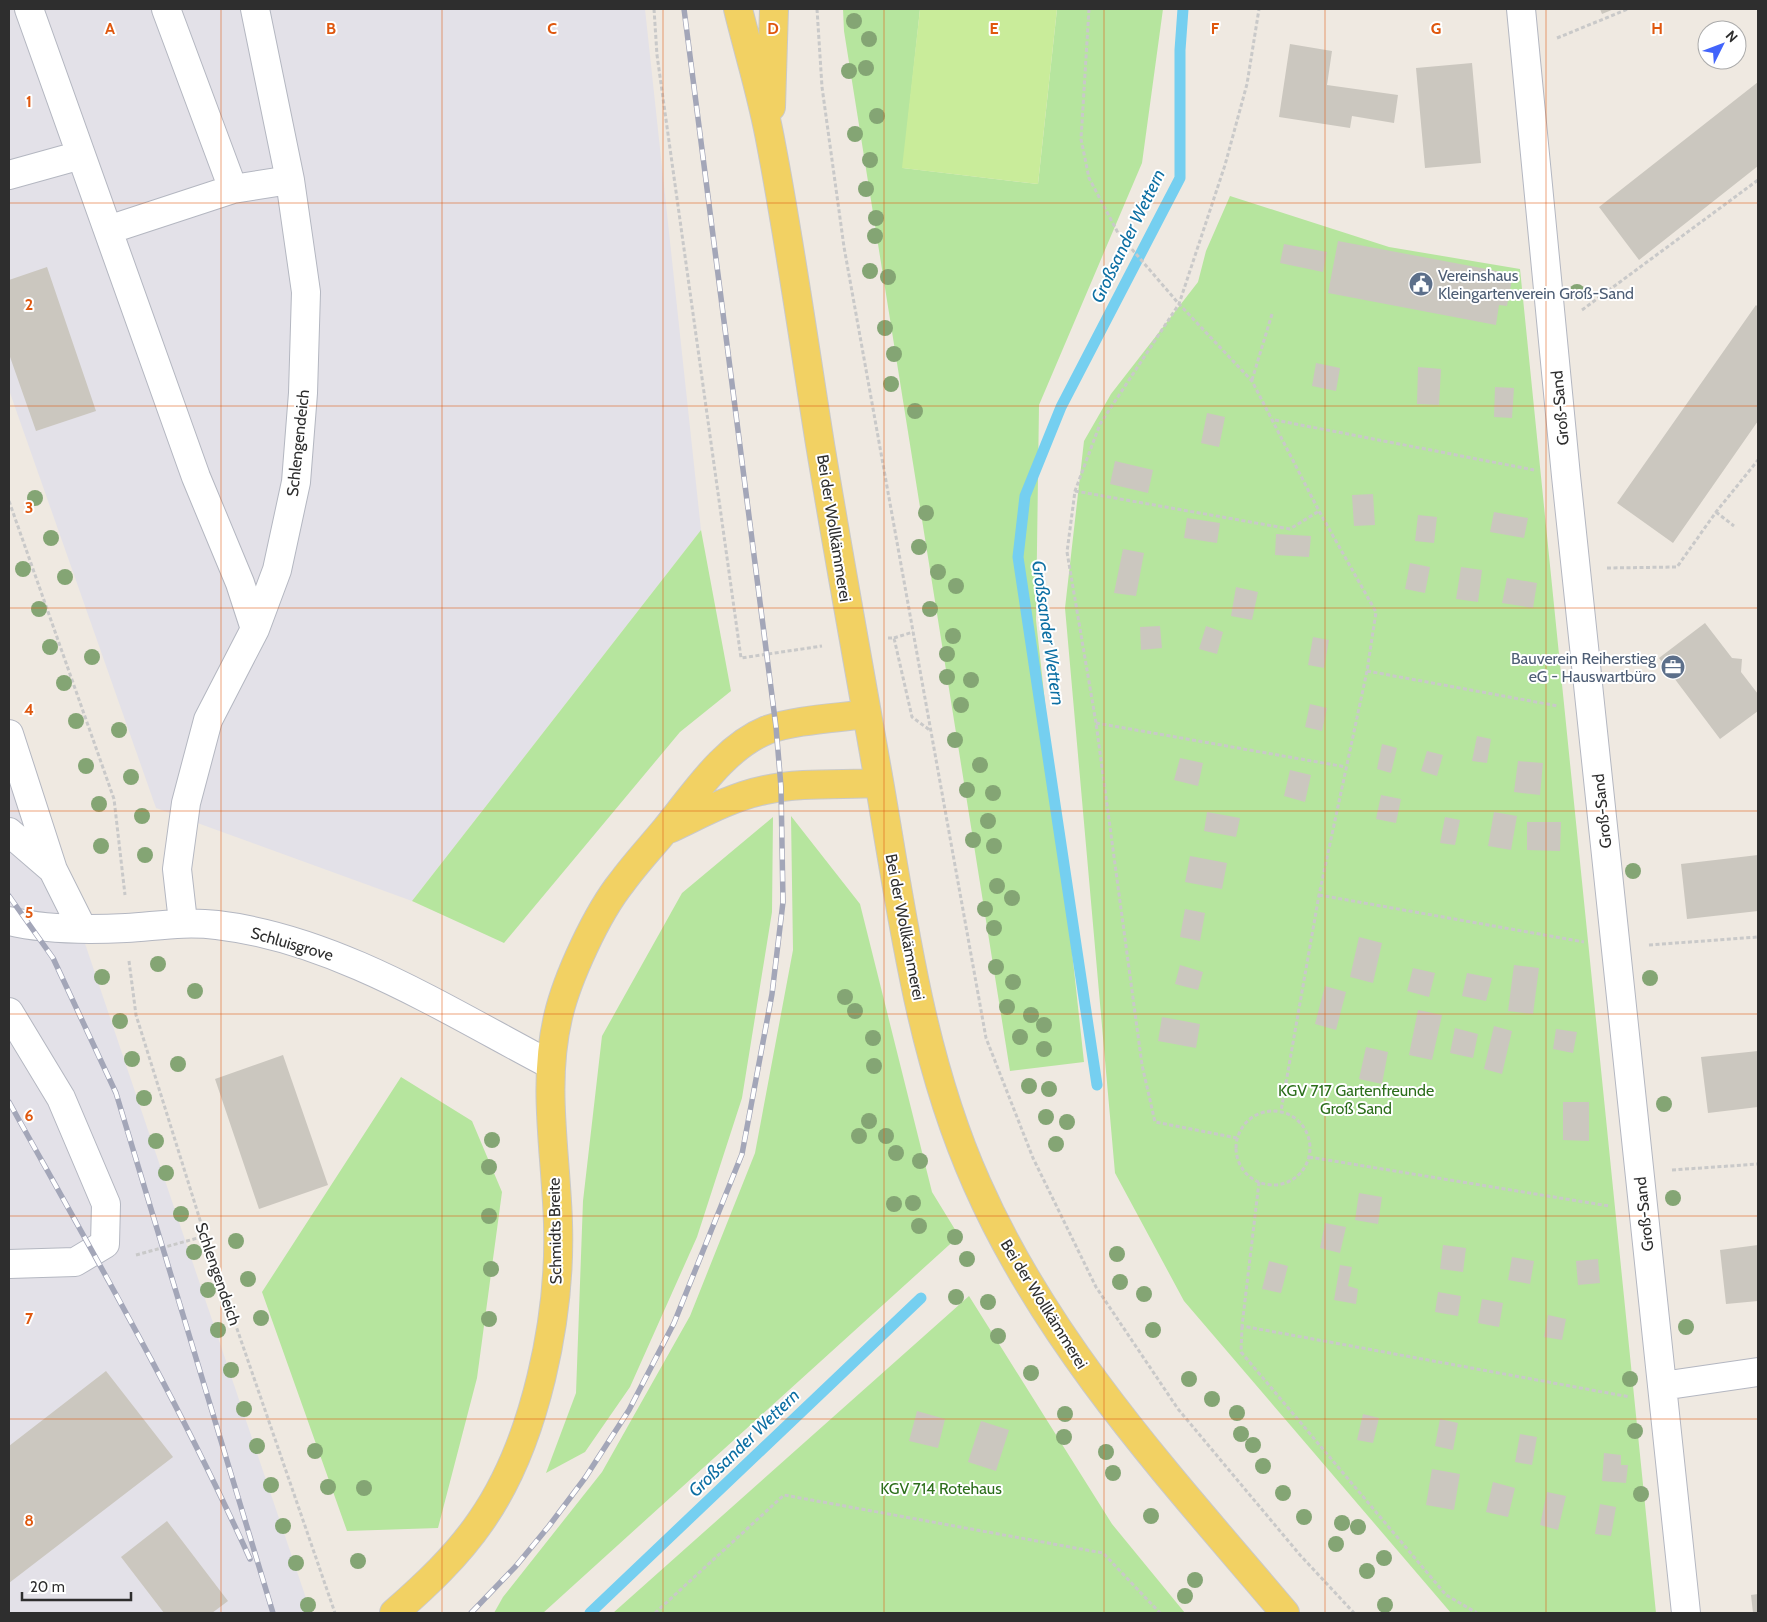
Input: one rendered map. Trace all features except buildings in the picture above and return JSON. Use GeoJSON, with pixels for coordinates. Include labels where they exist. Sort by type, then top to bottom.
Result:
{"type":"FeatureCollection","features":[{"type":"Feature","properties":{"kind":"main road","name":"Bei der Wollkämmerei"},"geometry":{"type":"LineString","coordinates":[[738,9],[771,140],[866,714],[914,980],[930,1046],[952,1121],[976,1182],[1000,1232],[1023,1275],[1060,1335],[1102,1394],[1285,1613]]}},
{"type":"Feature","properties":{"kind":"main road","name":"Bei der Wollkämmerei"},"geometry":{"type":"LineString","coordinates":[[771,140],[774,9]]}},
{"type":"Feature","properties":{"kind":"main road","name":"Schmidts Breite"},"geometry":{"type":"LineString","coordinates":[[394,1613],[449,1562],[482,1520],[501,1488],[516,1452],[544,1370],[556,1298],[557,1280],[558,1223],[550,1123],[551,1065],[560,1011],[566,989],[581,955],[620,884],[706,779],[748,740],[776,727],[866,714]]}},
{"type":"Feature","properties":{"kind":"main road","name":"Schmidts Breite"},"geometry":{"type":"LineString","coordinates":[[665,830],[743,796],[764,790],[879,784]]}},
{"type":"Feature","properties":{"kind":"street"},"geometry":{"type":"LineString","coordinates":[[29,9],[196,477],[240,583],[255,629]]}},
{"type":"Feature","properties":{"kind":"street"},"geometry":{"type":"LineString","coordinates":[[166,9],[233,189]]}},
{"type":"Feature","properties":{"kind":"street","name":"Schlengendeich"},"geometry":{"type":"LineString","coordinates":[[182,922],[177,869],[186,804],[208,720],[255,629],[277,570],[296,482],[304,393],[306,292],[290,180],[255,9]]}},
{"type":"Feature","properties":{"kind":"street","name":"Groß-Sand"},"geometry":{"type":"LineString","coordinates":[[1521,9],[1554,331],[1566,476],[1686,1613]]}},
{"type":"Feature","properties":{"kind":"street"},"geometry":{"type":"LineString","coordinates":[[9,174],[81,155]]}},
{"type":"Feature","properties":{"kind":"street"},"geometry":{"type":"LineString","coordinates":[[108,230],[233,189],[290,180]]}},
{"type":"Feature","properties":{"kind":"street"},"geometry":{"type":"LineString","coordinates":[[9,734],[53,870],[82,928]]}},
{"type":"Feature","properties":{"kind":"street"},"geometry":{"type":"LineString","coordinates":[[9,832],[53,870]]}},
{"type":"Feature","properties":{"kind":"street","name":"Schluisgrove"},"geometry":{"type":"LineString","coordinates":[[9,921],[32,926],[82,928],[125,928],[182,922],[218,925],[264,934],[338,956],[551,1065]]}},
{"type":"Feature","properties":{"kind":"street"},"geometry":{"type":"LineString","coordinates":[[9,1012],[61,1098],[106,1204],[105,1244],[75,1262],[9,1264]]}},
{"type":"Feature","properties":{"kind":"street"},"geometry":{"type":"LineString","coordinates":[[1663,1393],[1758,1372]]}},
{"type":"Feature","properties":{"kind":"path"},"geometry":{"type":"LineString","coordinates":[[654,9],[657,55],[740,658]]}},
{"type":"Feature","properties":{"kind":"path"},"geometry":{"type":"LineString","coordinates":[[817,9],[822,87],[844,247],[986,1038],[1033,1158],[1096,1287],[1178,1409],[1300,1555],[1354,1613]]}},
{"type":"Feature","properties":{"kind":"path"},"geometry":{"type":"LineString","coordinates":[[1089,9],[1081,139],[1089,178],[1118,233],[1179,304],[1252,381],[1320,511],[1376,612],[1367,672],[1319,895],[1281,1111]]}},
{"type":"Feature","properties":{"kind":"path"},"geometry":{"type":"LineString","coordinates":[[1236,1138],[1155,1122],[1142,1065],[1096,723],[1067,552],[1075,491],[1100,424],[1179,304],[1225,165],[1245,93],[1259,9]]}},
{"type":"Feature","properties":{"kind":"path"},"geometry":{"type":"LineString","coordinates":[[1525,52],[1628,9]]}},
{"type":"Feature","properties":{"kind":"path"},"geometry":{"type":"LineString","coordinates":[[1554,331],[1758,180]]}},
{"type":"Feature","properties":{"kind":"path"},"geometry":{"type":"LineString","coordinates":[[1252,381],[1272,314]]}},
{"type":"Feature","properties":{"kind":"path"},"geometry":{"type":"LineString","coordinates":[[1274,420],[1566,476]]}},
{"type":"Feature","properties":{"kind":"path"},"geometry":{"type":"LineString","coordinates":[[1576,568],[1677,567],[1716,512],[1758,460]]}},
{"type":"Feature","properties":{"kind":"path"},"geometry":{"type":"LineString","coordinates":[[1075,491],[1290,529],[1320,511]]}},
{"type":"Feature","properties":{"kind":"path","name":"Schlengendeich"},"geometry":{"type":"LineString","coordinates":[[9,501],[114,799],[124,885],[125,928],[136,1015],[205,1236],[335,1613]]}},
{"type":"Feature","properties":{"kind":"path"},"geometry":{"type":"LineString","coordinates":[[1716,512],[1734,526]]}},
{"type":"Feature","properties":{"kind":"path"},"geometry":{"type":"LineString","coordinates":[[894,638],[913,632]]}},
{"type":"Feature","properties":{"kind":"path"},"geometry":{"type":"LineString","coordinates":[[1367,672],[1591,712]]}},
{"type":"Feature","properties":{"kind":"path"},"geometry":{"type":"LineString","coordinates":[[1096,723],[1346,767]]}},
{"type":"Feature","properties":{"kind":"path"},"geometry":{"type":"LineString","coordinates":[[1319,895],[1616,948],[1758,938]]}},
{"type":"Feature","properties":{"kind":"path"},"geometry":{"type":"LineString","coordinates":[[1264,1111],[1281,1111],[1298,1120],[1305,1131],[1308,1137],[1309,1157],[1303,1169],[1293,1179],[1277,1184],[1259,1182],[1245,1172],[1236,1156],[1236,1138],[1246,1122],[1264,1111]]}},
{"type":"Feature","properties":{"kind":"path"},"geometry":{"type":"LineString","coordinates":[[1309,1157],[1644,1211]]}},
{"type":"Feature","properties":{"kind":"path"},"geometry":{"type":"LineString","coordinates":[[1639,1172],[1758,1164]]}},
{"type":"Feature","properties":{"kind":"path"},"geometry":{"type":"LineString","coordinates":[[1259,1182],[1242,1326],[1241,1352],[1446,1595],[1477,1613]]}},
{"type":"Feature","properties":{"kind":"path"},"geometry":{"type":"LineString","coordinates":[[105,1244],[128,1259],[149,1251],[205,1236]]}},
{"type":"Feature","properties":{"kind":"path"},"geometry":{"type":"LineString","coordinates":[[1242,1326],[1603,1392],[1663,1393]]}},
{"type":"Feature","properties":{"kind":"path"},"geometry":{"type":"LineString","coordinates":[[655,1613],[784,1495],[1103,1553],[1160,1613]]}},
{"type":"Feature","properties":{"kind":"shaded area"},"geometry":{"type":"Polygon","coordinates":[[[9,9],[645,9],[701,530],[412,901],[156,808],[9,390],[9,9]]]}},
{"type":"Feature","properties":{"kind":"shaded area"},"geometry":{"type":"Polygon","coordinates":[[[9,718],[45,825],[311,1613],[9,1613],[9,718]]]}},
{"type":"Feature","properties":{"kind":"green space"},"geometry":{"type":"Polygon","coordinates":[[[843,9],[920,9],[903,168],[1038,184],[1057,9],[1163,9],[1142,163],[1039,405],[1036,620],[1084,1062],[1010,1071],[844,31],[843,9]]]}},
{"type":"Feature","properties":{"kind":"green space"},"geometry":{"type":"Polygon","coordinates":[[[920,9],[1057,9],[1038,184],[902,168],[920,9]]]}},
{"type":"Feature","properties":{"kind":"green space","name":"KGV 717 Gartenfreunde Groß Sand"},"geometry":{"type":"Polygon","coordinates":[[[1230,196],[1389,247],[1520,269],[1656,1613],[1451,1613],[1184,1301],[1115,1173],[1065,608],[1084,441],[1111,394],[1198,282],[1206,251],[1230,196]]]}},
{"type":"Feature","properties":{"kind":"green space"},"geometry":{"type":"Polygon","coordinates":[[[701,530],[731,691],[680,732],[504,943],[412,901],[701,530]]]}},
{"type":"Feature","properties":{"kind":"green space"},"geometry":{"type":"Polygon","coordinates":[[[791,816],[860,904],[932,1192],[959,1236],[543,1613],[494,1613],[503,1597],[602,1472],[690,1316],[755,1153],[793,950],[791,816]]]}},
{"type":"Feature","properties":{"kind":"green space"},"geometry":{"type":"Polygon","coordinates":[[[773,817],[772,912],[742,1098],[697,1237],[630,1387],[585,1452],[546,1473],[576,1393],[583,1201],[602,1036],[682,893],[773,817]]]}},
{"type":"Feature","properties":{"kind":"green space"},"geometry":{"type":"Polygon","coordinates":[[[401,1077],[472,1121],[502,1192],[477,1378],[438,1528],[347,1531],[262,1292],[401,1077]]]}},
{"type":"Feature","properties":{"kind":"green space","name":"KGV 714 Rotehaus"},"geometry":{"type":"Polygon","coordinates":[[[969,1296],[1112,1524],[1185,1613],[613,1613],[969,1296]]]}},
{"type":"Feature","properties":{"kind":"waterway","name":"Großsander Wettern"},"geometry":{"type":"LineString","coordinates":[[1097,1085],[1018,557],[1025,496],[1061,407],[1180,178],[1180,50],[1183,9]]}},
{"type":"Feature","properties":{"kind":"waterway","name":"Großsander Wettern"},"geometry":{"type":"LineString","coordinates":[[590,1613],[921,1298]]}},
{"type":"Feature","properties":{"kind":"railway"},"geometry":{"type":"LineString","coordinates":[[471,1613],[516,1566],[585,1478],[629,1410],[674,1323],[742,1154],[772,994],[783,902],[781,787],[776,727],[684,9]]}},
{"type":"Feature","properties":{"kind":"railway"},"geometry":{"type":"LineString","coordinates":[[9,896],[53,958],[116,1093],[273,1613]]}},
{"type":"Feature","properties":{"kind":"railway"},"geometry":{"type":"LineString","coordinates":[[9,1102],[165,1385],[223,1500],[250,1559]]}},
{"type":"Feature","properties":{"kind":"place","name":"Vereinshaus Kleingartenverein Groß-Sand"},"geometry":{"type":"Point","coordinates":[1421,284]}},
{"type":"Feature","properties":{"kind":"place","name":"Bauverein Reiherstieg eG - Hauswartbüro"},"geometry":{"type":"Point","coordinates":[1673,667]}}]}
